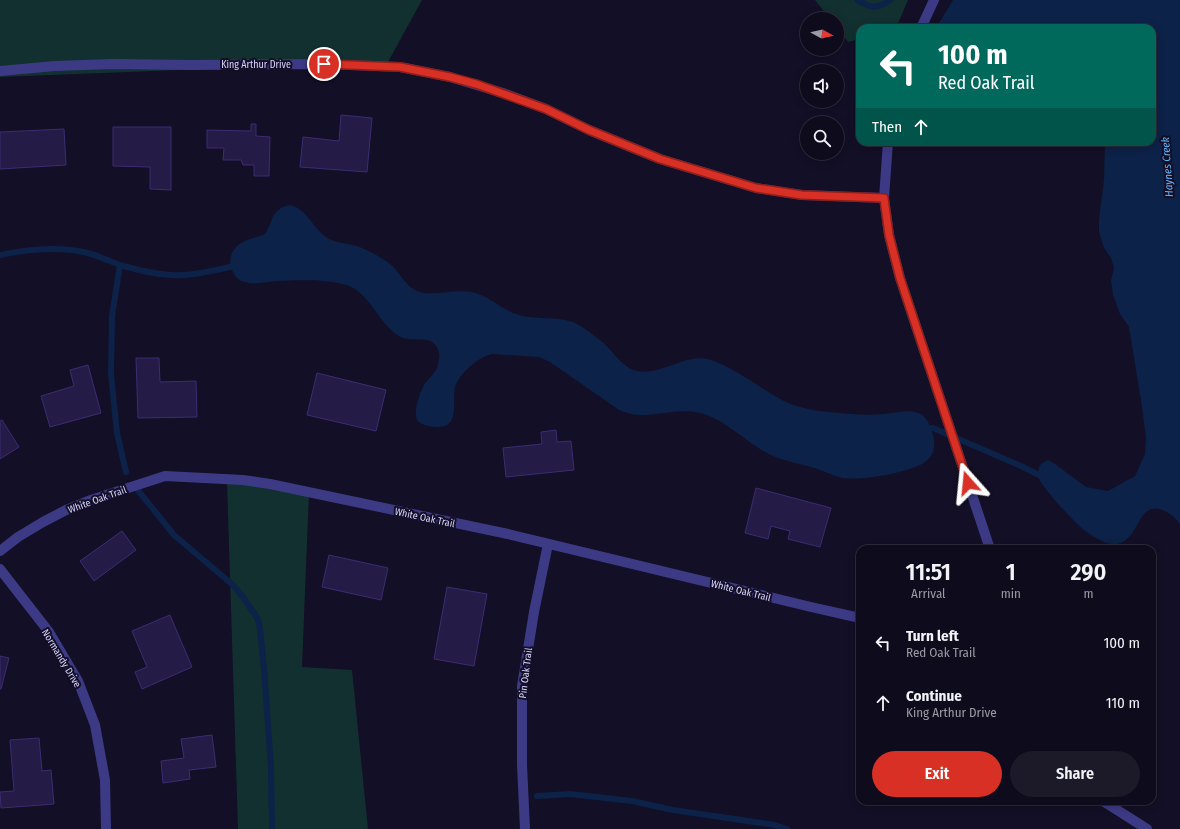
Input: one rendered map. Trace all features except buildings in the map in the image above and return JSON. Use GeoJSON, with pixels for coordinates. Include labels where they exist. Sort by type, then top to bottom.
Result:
{"type":"FeatureCollection","features":[{"type":"Feature","properties":{"kind":"street"},"geometry":{"type":"LineString","coordinates":[[923,24],[934,0]]}},
{"type":"Feature","properties":{"kind":"street","name":"King Arthur Drive"},"geometry":{"type":"LineString","coordinates":[[0,71],[55,66],[111,64],[324,64],[400,67],[470,82],[503,93],[553,112],[595,132],[660,159],[756,188],[802,195],[884,198]]}},
{"type":"Feature","properties":{"kind":"street"},"geometry":{"type":"LineString","coordinates":[[887,146],[884,198],[889,235],[900,278],[989,545]]}},
{"type":"Feature","properties":{"kind":"street","name":"White Oak Trail"},"geometry":{"type":"LineString","coordinates":[[0,551],[18,537],[66,510],[91,500],[165,476],[243,480],[270,484],[508,534],[856,617]]}},
{"type":"Feature","properties":{"kind":"street","name":"Pin Oak Trail"},"geometry":{"type":"LineString","coordinates":[[525,829],[522,765],[522,686],[534,612],[548,544]]}},
{"type":"Feature","properties":{"kind":"street","name":"Normandy Drive"},"geometry":{"type":"LineString","coordinates":[[0,569],[48,632],[78,681],[95,725],[105,780],[106,829]]}},
{"type":"Feature","properties":{"kind":"street"},"geometry":{"type":"LineString","coordinates":[[1110,805],[1147,829]]}},
{"type":"Feature","properties":{"kind":"green space"},"geometry":{"type":"Polygon","coordinates":[[[0,0],[422,0],[388,62],[0,77],[0,0]]]}},
{"type":"Feature","properties":{"kind":"green space"},"geometry":{"type":"Polygon","coordinates":[[[815,0],[908,0],[898,24],[856,24],[856,40],[848,42],[844,37],[844,12],[824,12],[815,0]]]}},
{"type":"Feature","properties":{"kind":"green space"},"geometry":{"type":"Polygon","coordinates":[[[227,482],[309,493],[302,667],[352,670],[368,829],[238,829],[227,482]]]}},
{"type":"Feature","properties":{"kind":"water","name":"Haynes Creek"},"geometry":{"type":"Polygon","coordinates":[[[953,0],[1180,0],[1180,524],[1174,517],[1165,511],[1155,508],[1150,509],[1146,512],[1127,539],[1116,544],[1105,542],[1088,533],[1068,515],[1045,488],[1038,476],[1038,470],[1041,464],[1048,460],[1086,487],[1108,491],[1135,476],[1145,454],[1146,438],[1129,327],[1120,314],[1113,295],[1111,280],[1114,268],[1111,258],[1104,248],[1099,232],[1099,219],[1104,180],[1105,146],[1156,146],[1156,24],[938,24],[953,0]]]}},
{"type":"Feature","properties":{"kind":"water"},"geometry":{"type":"Polygon","coordinates":[[[290,205],[301,210],[321,233],[329,239],[361,248],[386,261],[394,267],[409,286],[422,293],[457,291],[471,292],[484,296],[506,310],[519,315],[560,319],[573,322],[600,340],[622,362],[637,371],[647,372],[665,368],[683,361],[702,358],[711,360],[738,373],[782,400],[798,407],[825,412],[863,415],[908,411],[919,413],[928,422],[931,428],[934,440],[933,451],[931,456],[922,464],[905,470],[871,477],[850,479],[842,478],[815,468],[770,455],[726,425],[709,416],[685,411],[648,415],[635,415],[627,413],[619,410],[550,362],[539,357],[492,354],[481,358],[470,366],[457,382],[454,392],[454,412],[450,423],[446,426],[439,427],[423,424],[417,419],[416,410],[420,393],[424,385],[437,368],[439,353],[433,342],[399,336],[392,331],[362,294],[348,285],[328,281],[305,280],[249,283],[240,281],[234,274],[230,261],[234,249],[245,241],[265,234],[273,216],[279,209],[290,205]]]}},
{"type":"Feature","properties":{"kind":"waterway"},"geometry":{"type":"LineString","coordinates":[[857,0],[874,7],[877,7],[890,0]]}},
{"type":"Feature","properties":{"kind":"waterway"},"geometry":{"type":"LineString","coordinates":[[0,255],[44,249],[77,251],[88,253],[120,265],[139,270],[158,274],[178,275],[186,275],[238,265]]}},
{"type":"Feature","properties":{"kind":"waterway"},"geometry":{"type":"LineString","coordinates":[[120,265],[112,316],[111,374],[117,433],[126,472]]}},
{"type":"Feature","properties":{"kind":"waterway"},"geometry":{"type":"LineString","coordinates":[[923,429],[933,428],[1043,477]]}},
{"type":"Feature","properties":{"kind":"waterway"},"geometry":{"type":"LineString","coordinates":[[137,489],[174,535],[233,585],[258,619],[264,669],[271,767],[272,829]]}},
{"type":"Feature","properties":{"kind":"waterway"},"geometry":{"type":"LineString","coordinates":[[537,796],[570,794],[632,801],[673,810],[775,825],[787,829]]}},
{"type":"Feature","properties":{"kind":"route"},"geometry":{"type":"LineString","coordinates":[[324,64],[400,67],[476,84],[546,109],[589,130],[660,159],[756,188],[780,193],[802,195],[884,198],[889,235],[900,278],[968,483]]}}]}
